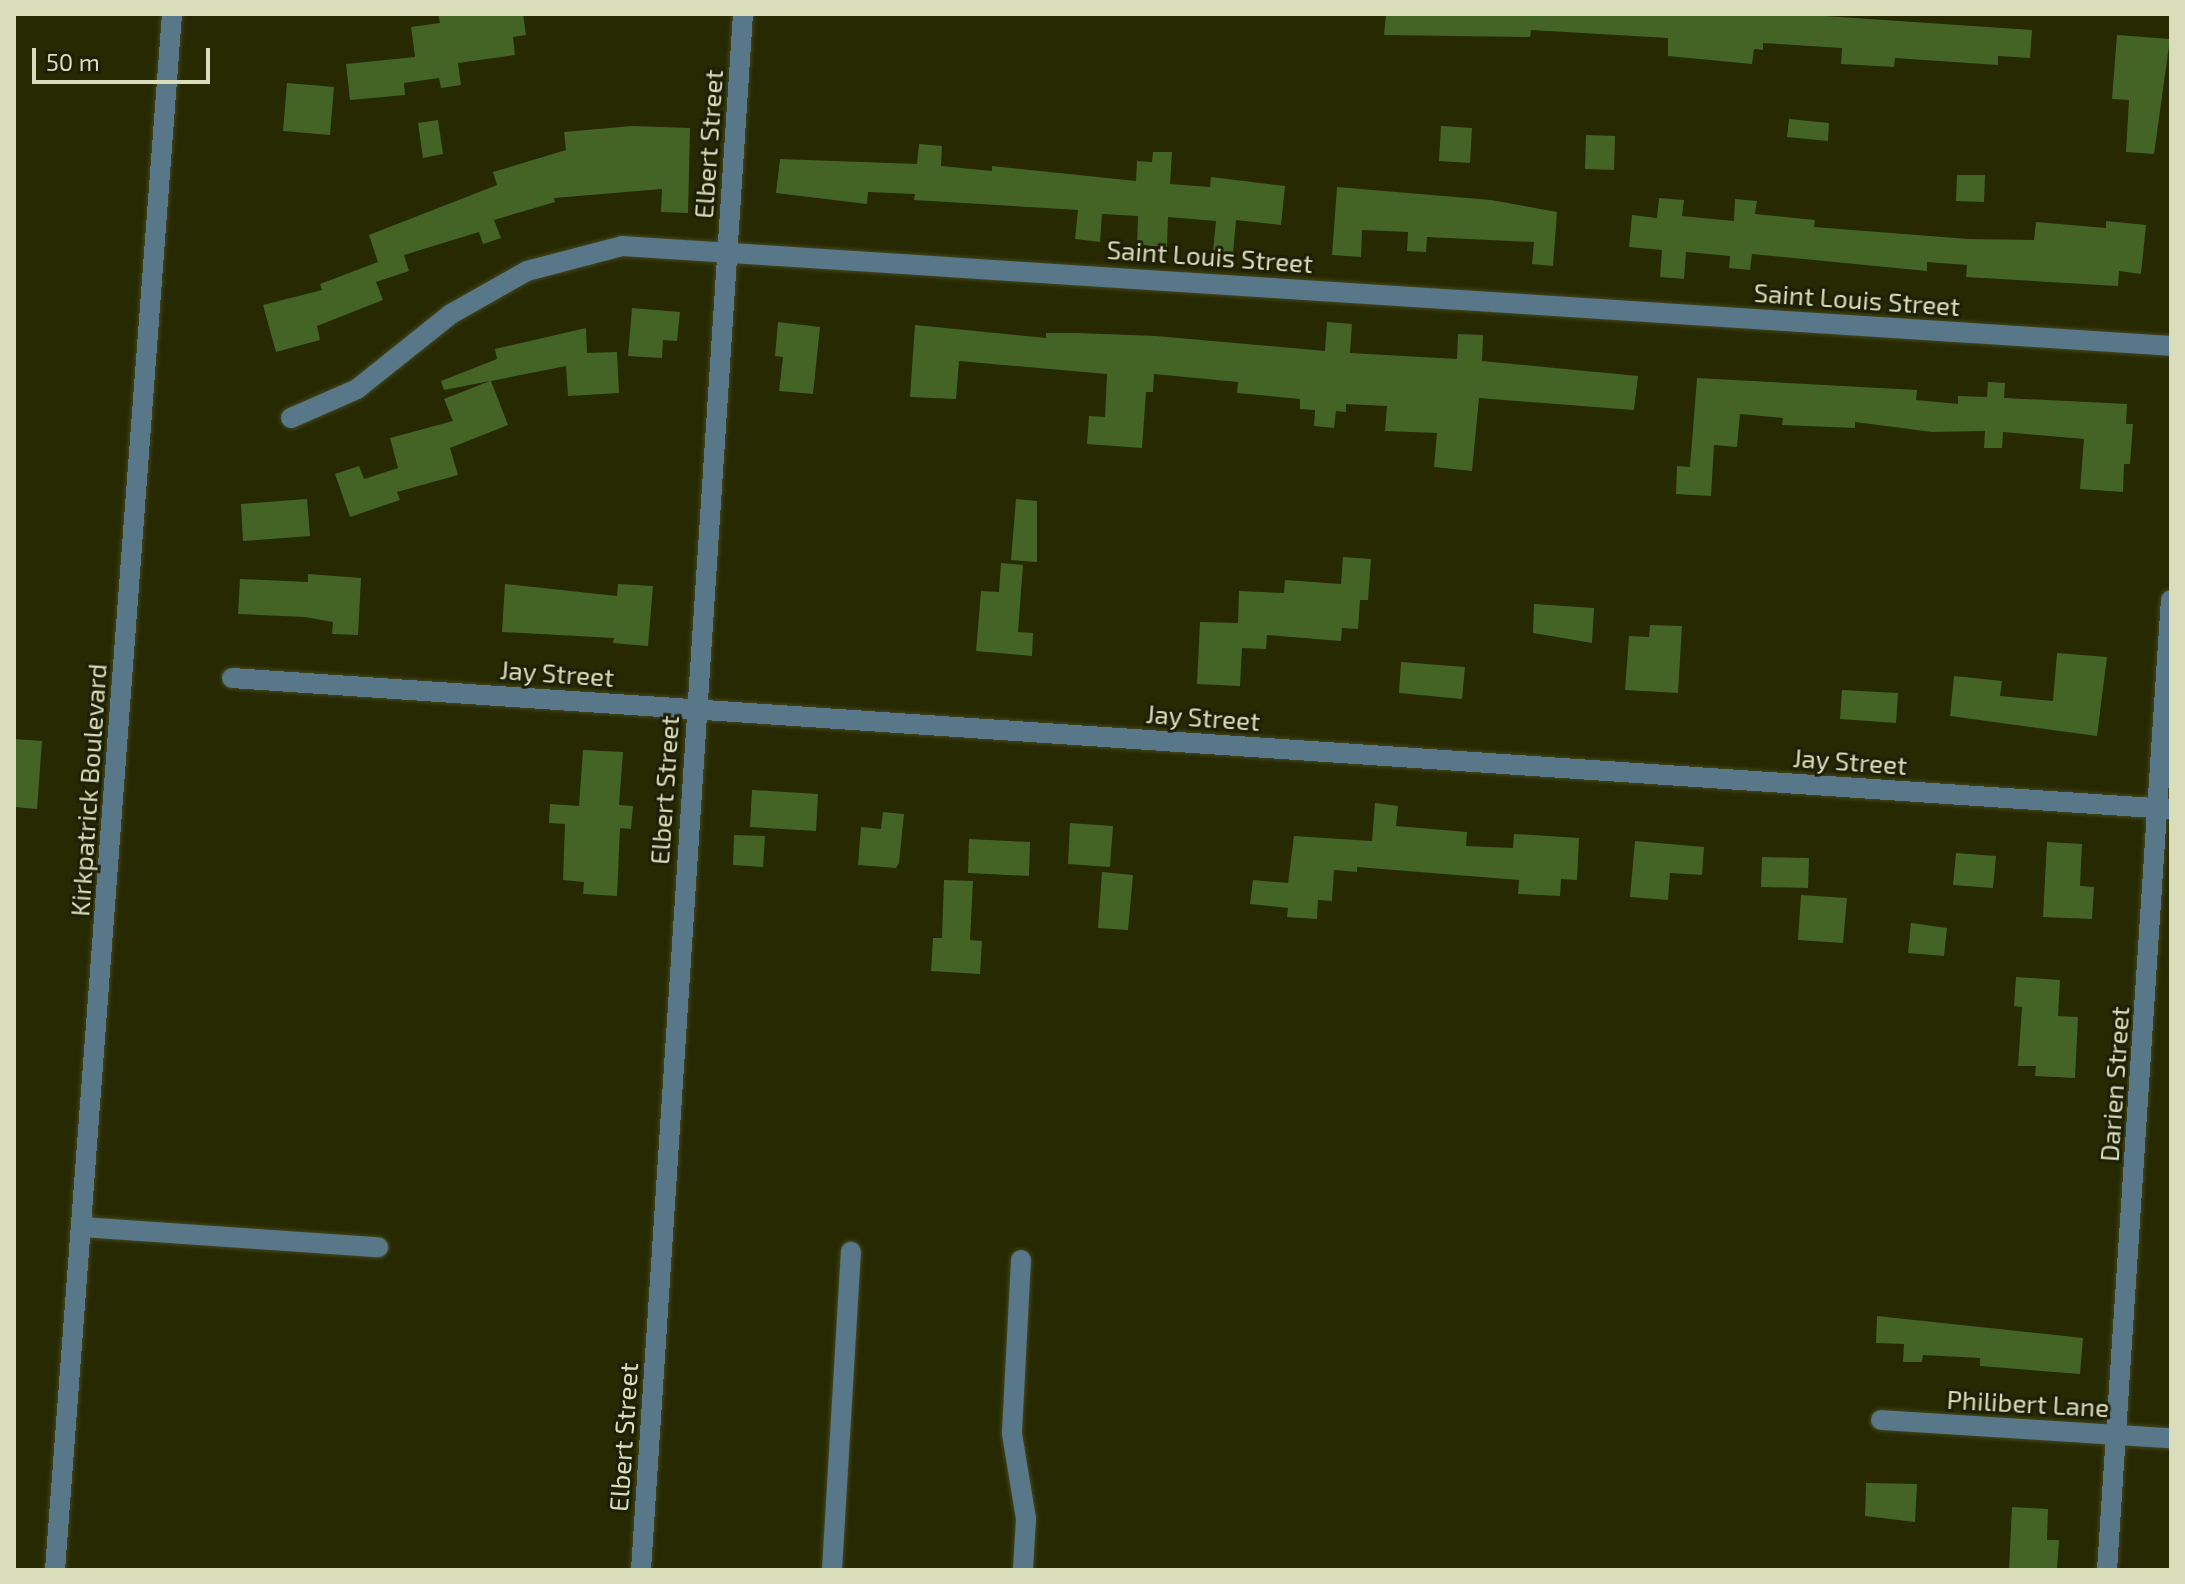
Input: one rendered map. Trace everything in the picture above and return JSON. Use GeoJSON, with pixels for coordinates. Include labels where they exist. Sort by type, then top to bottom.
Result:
{"type":"FeatureCollection","features":[{"type":"Feature","properties":{"kind":"street","name":"Kirkpatrick Boulevard"},"geometry":{"type":"LineString","coordinates":[[55,1570],[172,14]]}},
{"type":"Feature","properties":{"kind":"street","name":"Elbert Street"},"geometry":{"type":"LineString","coordinates":[[641,1570],[695,709],[743,14]]}},
{"type":"Feature","properties":{"kind":"street","name":"Saint Louis Street"},"geometry":{"type":"LineString","coordinates":[[291,418],[357,389],[451,314],[527,271],[622,246],[2171,346]]}},
{"type":"Feature","properties":{"kind":"street","name":"Darien Street"},"geometry":{"type":"LineString","coordinates":[[2107,1570],[2165,809],[2171,600]]}},
{"type":"Feature","properties":{"kind":"street","name":"Jay Street"},"geometry":{"type":"LineString","coordinates":[[232,678],[2165,809]]}},
{"type":"Feature","properties":{"kind":"street"},"geometry":{"type":"LineString","coordinates":[[81,1227],[378,1247]]}},
{"type":"Feature","properties":{"kind":"street"},"geometry":{"type":"LineString","coordinates":[[832,1570],[851,1252]]}},
{"type":"Feature","properties":{"kind":"street"},"geometry":{"type":"LineString","coordinates":[[1021,1260],[1012,1434],[1026,1519],[1023,1570]]}},
{"type":"Feature","properties":{"kind":"street","name":"Philibert Lane"},"geometry":{"type":"LineString","coordinates":[[1881,1420],[2171,1438]]}},
{"type":"Feature","properties":{"kind":"building"},"geometry":{"type":"Polygon","coordinates":[[[438,14],[523,14],[526,35],[513,37],[515,55],[458,63],[461,85],[441,88],[439,78],[404,83],[405,95],[350,100],[346,64],[415,57],[411,27],[440,23],[438,14]]]}},
{"type":"Feature","properties":{"kind":"building"},"geometry":{"type":"Polygon","coordinates":[[[1386,14],[1795,14],[2032,30],[2030,58],[1998,56],[1998,65],[1895,58],[1894,67],[1841,64],[1842,48],[1763,43],[1763,50],[1754,49],[1752,64],[1668,56],[1668,38],[1531,30],[1530,37],[1384,35],[1386,14]]]}},
{"type":"Feature","properties":{"kind":"building"},"geometry":{"type":"Polygon","coordinates":[[[2117,35],[2170,39],[2154,154],[2126,152],[2129,100],[2112,99],[2117,35]]]}},
{"type":"Feature","properties":{"kind":"building"},"geometry":{"type":"Polygon","coordinates":[[[287,83],[334,87],[330,135],[283,131],[287,83]]]}},
{"type":"Feature","properties":{"kind":"building"},"geometry":{"type":"Polygon","coordinates":[[[1789,119],[1829,123],[1828,141],[1787,137],[1789,119]]]}},
{"type":"Feature","properties":{"kind":"building"},"geometry":{"type":"Polygon","coordinates":[[[438,120],[443,154],[423,158],[418,123],[438,120]]]}},
{"type":"Feature","properties":{"kind":"building"},"geometry":{"type":"Polygon","coordinates":[[[632,126],[690,128],[688,213],[661,212],[662,189],[554,198],[555,202],[494,220],[501,238],[483,244],[479,232],[404,255],[409,271],[376,282],[383,300],[317,326],[320,340],[276,352],[263,305],[322,290],[320,284],[378,262],[369,235],[497,185],[493,172],[566,150],[564,132],[632,126]]]}},
{"type":"Feature","properties":{"kind":"building"},"geometry":{"type":"Polygon","coordinates":[[[1441,126],[1472,128],[1470,163],[1439,161],[1441,126]]]}},
{"type":"Feature","properties":{"kind":"building"},"geometry":{"type":"Polygon","coordinates":[[[1586,135],[1615,136],[1614,170],[1585,169],[1586,135]]]}},
{"type":"Feature","properties":{"kind":"building"},"geometry":{"type":"Polygon","coordinates":[[[919,144],[942,146],[941,166],[992,171],[992,166],[1136,181],[1137,161],[1152,162],[1153,152],[1172,152],[1170,184],[1210,187],[1211,177],[1285,186],[1281,225],[1236,220],[1233,253],[1213,251],[1216,221],[1168,217],[1167,247],[1137,245],[1138,216],[1102,214],[1100,242],[1075,239],[1078,210],[914,200],[915,194],[868,192],[867,204],[776,193],[780,159],[917,164],[919,144]]]}},
{"type":"Feature","properties":{"kind":"building"},"geometry":{"type":"Polygon","coordinates":[[[1957,175],[1985,175],[1984,202],[1956,201],[1957,175]]]}},
{"type":"Feature","properties":{"kind":"building"},"geometry":{"type":"Polygon","coordinates":[[[1337,187],[1491,200],[1557,212],[1553,266],[1532,264],[1534,242],[1427,237],[1426,252],[1407,251],[1408,232],[1362,230],[1361,257],[1332,255],[1337,187]]]}},
{"type":"Feature","properties":{"kind":"building"},"geometry":{"type":"Polygon","coordinates":[[[1659,198],[1684,200],[1682,216],[1734,221],[1735,199],[1757,201],[1755,214],[1815,220],[1814,227],[1968,239],[2034,240],[2036,222],[2106,228],[2106,221],[2146,225],[2141,274],[2119,271],[2118,286],[1966,277],[1967,265],[1927,262],[1927,271],[1752,254],[1750,270],[1729,268],[1730,256],[1686,252],[1684,279],[1660,277],[1662,250],[1629,247],[1632,215],[1657,218],[1659,198]]]}},
{"type":"Feature","properties":{"kind":"building"},"geometry":{"type":"Polygon","coordinates":[[[632,308],[680,312],[677,341],[663,340],[662,358],[628,356],[632,308]]]}},
{"type":"Feature","properties":{"kind":"building"},"geometry":{"type":"Polygon","coordinates":[[[778,322],[820,327],[813,394],[779,391],[783,357],[775,356],[778,322]]]}},
{"type":"Feature","properties":{"kind":"building"},"geometry":{"type":"Polygon","coordinates":[[[1327,322],[1352,324],[1350,353],[1457,359],[1458,334],[1483,335],[1482,361],[1638,376],[1634,410],[1479,398],[1472,471],[1434,467],[1437,433],[1385,431],[1387,406],[1346,404],[1346,412],[1336,411],[1334,428],[1314,426],[1315,410],[1300,409],[1300,399],[1237,393],[1238,382],[1154,374],[1153,392],[1146,392],[1142,448],[1087,444],[1089,416],[1105,417],[1107,374],[959,361],[956,399],[910,397],[915,325],[1046,338],[1046,333],[1156,336],[1325,351],[1327,322]]]}},
{"type":"Feature","properties":{"kind":"building"},"geometry":{"type":"Polygon","coordinates":[[[586,328],[587,353],[617,352],[619,393],[568,396],[566,366],[491,381],[508,425],[450,448],[458,475],[397,492],[400,500],[350,517],[335,474],[359,466],[364,479],[398,468],[390,438],[453,421],[444,399],[490,381],[444,390],[441,381],[497,359],[495,349],[586,328]]]}},
{"type":"Feature","properties":{"kind":"building"},"geometry":{"type":"Polygon","coordinates":[[[1697,378],[1917,390],[1916,400],[1958,404],[1958,396],[1987,397],[1988,382],[2005,383],[2004,398],[2127,404],[2126,424],[2133,424],[2130,464],[2124,464],[2123,492],[2080,489],[2084,439],[2003,432],[2002,448],[1984,448],[1985,431],[1932,432],[1855,422],[1855,428],[1782,425],[1783,418],[1740,414],[1737,447],[1714,445],[1711,496],[1676,494],[1677,466],[1690,467],[1697,378]]]}},
{"type":"Feature","properties":{"kind":"building"},"geometry":{"type":"Polygon","coordinates":[[[307,499],[310,536],[243,541],[241,504],[307,499]]]}},
{"type":"Feature","properties":{"kind":"building"},"geometry":{"type":"Polygon","coordinates":[[[1016,499],[1037,501],[1037,562],[1011,560],[1016,499]]]}},
{"type":"Feature","properties":{"kind":"building"},"geometry":{"type":"Polygon","coordinates":[[[1343,557],[1371,559],[1368,600],[1360,600],[1358,629],[1342,628],[1341,641],[1267,635],[1266,649],[1242,648],[1240,686],[1197,684],[1200,622],[1238,623],[1239,591],[1284,593],[1285,580],[1341,584],[1343,557]]]}},
{"type":"Feature","properties":{"kind":"building"},"geometry":{"type":"Polygon","coordinates":[[[1001,563],[1023,565],[1018,632],[1033,633],[1032,656],[976,651],[981,591],[999,592],[1001,563]]]}},
{"type":"Feature","properties":{"kind":"building"},"geometry":{"type":"Polygon","coordinates":[[[308,574],[361,578],[358,635],[332,634],[333,622],[305,617],[238,614],[240,579],[308,582],[308,574]]]}},
{"type":"Feature","properties":{"kind":"building"},"geometry":{"type":"Polygon","coordinates":[[[505,584],[617,596],[618,584],[653,586],[648,646],[613,643],[614,638],[502,632],[505,584]]]}},
{"type":"Feature","properties":{"kind":"building"},"geometry":{"type":"Polygon","coordinates":[[[1534,604],[1594,608],[1592,643],[1533,633],[1534,604]]]}},
{"type":"Feature","properties":{"kind":"building"},"geometry":{"type":"Polygon","coordinates":[[[1650,625],[1682,626],[1678,693],[1625,690],[1629,636],[1649,637],[1650,625]]]}},
{"type":"Feature","properties":{"kind":"building"},"geometry":{"type":"Polygon","coordinates":[[[2057,653],[2107,657],[2097,736],[1950,716],[1954,676],[2002,681],[2000,696],[2053,701],[2057,653]]]}},
{"type":"Feature","properties":{"kind":"building"},"geometry":{"type":"Polygon","coordinates":[[[1401,662],[1465,667],[1462,699],[1399,693],[1401,662]]]}},
{"type":"Feature","properties":{"kind":"building"},"geometry":{"type":"Polygon","coordinates":[[[1842,690],[1898,693],[1896,723],[1840,719],[1842,690]]]}},
{"type":"Feature","properties":{"kind":"building"},"geometry":{"type":"Polygon","coordinates":[[[14,739],[42,741],[37,809],[14,807],[14,739]]]}},
{"type":"Feature","properties":{"kind":"building"},"geometry":{"type":"Polygon","coordinates":[[[583,750],[623,752],[619,805],[633,806],[631,829],[620,828],[617,896],[583,894],[584,882],[563,880],[565,824],[549,823],[550,804],[579,806],[583,750]]]}},
{"type":"Feature","properties":{"kind":"building"},"geometry":{"type":"Polygon","coordinates":[[[752,790],[818,794],[816,831],[750,827],[752,790]]]}},
{"type":"Feature","properties":{"kind":"building"},"geometry":{"type":"Polygon","coordinates":[[[1375,803],[1398,806],[1396,826],[1467,832],[1466,846],[1513,848],[1514,834],[1579,838],[1577,880],[1561,879],[1560,896],[1518,894],[1519,880],[1357,867],[1357,872],[1334,870],[1332,901],[1318,900],[1317,919],[1287,917],[1288,908],[1250,904],[1253,880],[1288,883],[1294,836],[1372,841],[1375,803]]]}},
{"type":"Feature","properties":{"kind":"building"},"geometry":{"type":"Polygon","coordinates":[[[883,812],[904,814],[899,863],[896,868],[858,865],[861,827],[881,829],[883,812]]]}},
{"type":"Feature","properties":{"kind":"building"},"geometry":{"type":"Polygon","coordinates":[[[1070,823],[1113,826],[1110,867],[1068,864],[1070,823]]]}},
{"type":"Feature","properties":{"kind":"building"},"geometry":{"type":"Polygon","coordinates":[[[734,835],[765,836],[763,867],[733,865],[734,835]]]}},
{"type":"Feature","properties":{"kind":"building"},"geometry":{"type":"Polygon","coordinates":[[[969,839],[1030,842],[1029,876],[968,873],[969,839]]]}},
{"type":"Feature","properties":{"kind":"building"},"geometry":{"type":"Polygon","coordinates":[[[1635,841],[1704,847],[1702,875],[1670,873],[1668,900],[1630,897],[1635,841]]]}},
{"type":"Feature","properties":{"kind":"building"},"geometry":{"type":"Polygon","coordinates":[[[2047,842],[2082,844],[2080,886],[2094,887],[2092,919],[2043,917],[2047,842]]]}},
{"type":"Feature","properties":{"kind":"building"},"geometry":{"type":"Polygon","coordinates":[[[1956,853],[1996,856],[1993,888],[1953,885],[1956,853]]]}},
{"type":"Feature","properties":{"kind":"building"},"geometry":{"type":"Polygon","coordinates":[[[1762,857],[1809,858],[1808,888],[1761,887],[1762,857]]]}},
{"type":"Feature","properties":{"kind":"building"},"geometry":{"type":"Polygon","coordinates":[[[1102,872],[1133,875],[1128,930],[1098,928],[1102,872]]]}},
{"type":"Feature","properties":{"kind":"building"},"geometry":{"type":"Polygon","coordinates":[[[944,880],[973,881],[970,940],[982,941],[980,974],[931,971],[933,938],[942,938],[944,880]]]}},
{"type":"Feature","properties":{"kind":"building"},"geometry":{"type":"Polygon","coordinates":[[[1801,895],[1847,898],[1843,943],[1798,940],[1801,895]]]}},
{"type":"Feature","properties":{"kind":"building"},"geometry":{"type":"Polygon","coordinates":[[[1911,923],[1947,928],[1944,956],[1908,953],[1911,923]]]}},
{"type":"Feature","properties":{"kind":"building"},"geometry":{"type":"Polygon","coordinates":[[[2016,977],[2060,980],[2058,1016],[2078,1017],[2075,1078],[2035,1076],[2036,1066],[2018,1066],[2022,1007],[2014,1006],[2016,977]]]}},
{"type":"Feature","properties":{"kind":"building"},"geometry":{"type":"Polygon","coordinates":[[[1877,1316],[2083,1338],[2080,1374],[1980,1366],[1980,1358],[1923,1355],[1922,1362],[1903,1362],[1904,1344],[1876,1343],[1877,1316]]]}},
{"type":"Feature","properties":{"kind":"building"},"geometry":{"type":"Polygon","coordinates":[[[1866,1483],[1917,1484],[1915,1522],[1865,1516],[1866,1483]]]}},
{"type":"Feature","properties":{"kind":"building"},"geometry":{"type":"Polygon","coordinates":[[[2012,1507],[2048,1509],[2047,1540],[2059,1540],[2057,1570],[2009,1570],[2012,1507]]]}}]}
